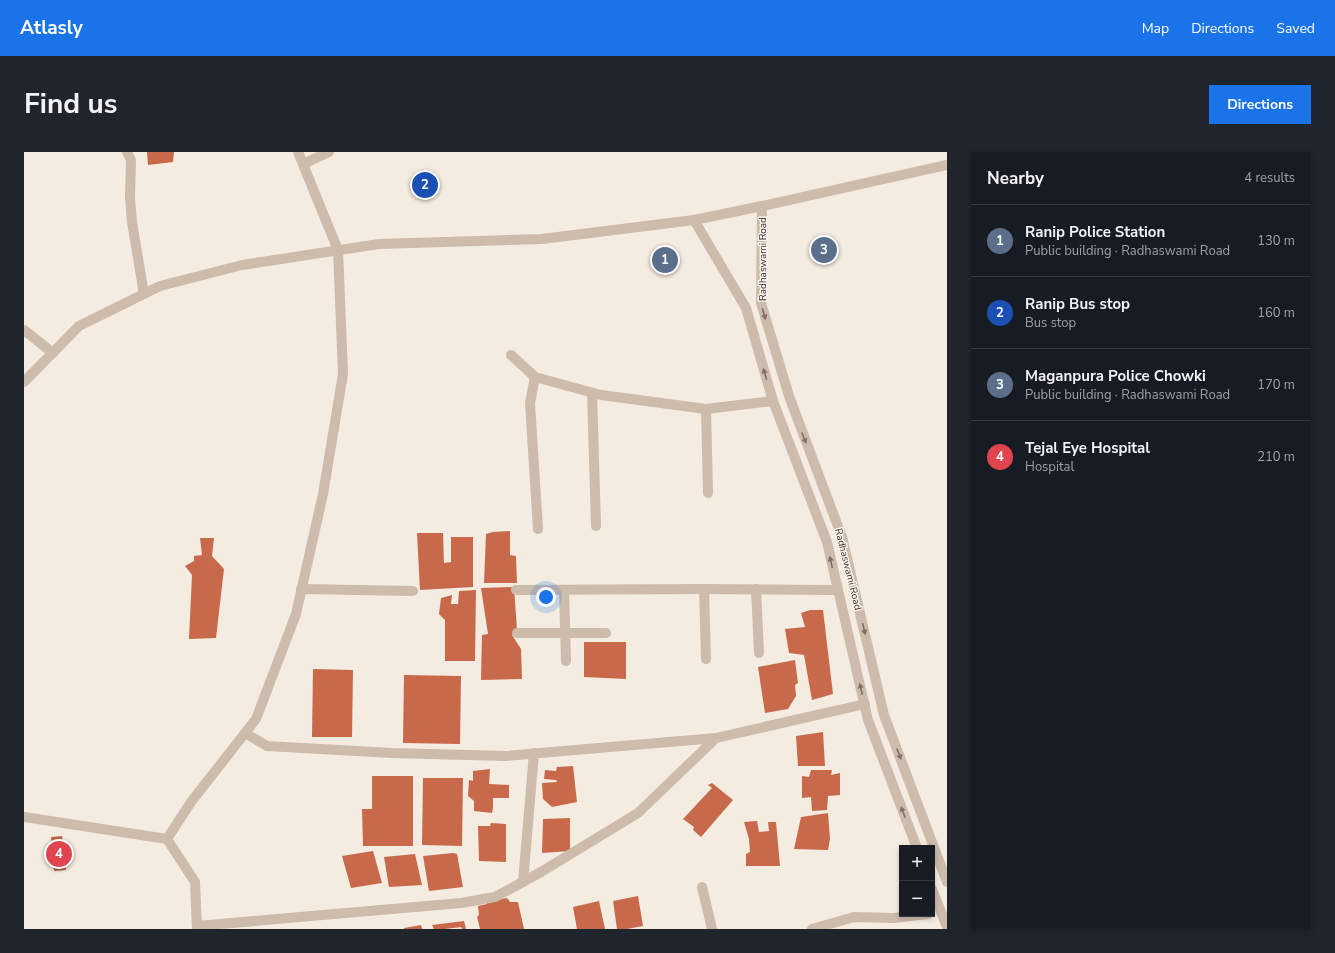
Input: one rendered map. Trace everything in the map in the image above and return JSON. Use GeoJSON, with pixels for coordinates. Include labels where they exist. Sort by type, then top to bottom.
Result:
{"type":"FeatureCollection","features":[{"type":"Feature","properties":{"kind":"street"},"geometry":{"type":"LineString","coordinates":[[127,152],[131,160],[130,197],[132,222],[144,294]]}},
{"type":"Feature","properties":{"kind":"street"},"geometry":{"type":"LineString","coordinates":[[167,839],[191,802],[256,719],[296,614],[324,494],[343,374],[338,250],[298,152]]}},
{"type":"Feature","properties":{"kind":"street"},"geometry":{"type":"LineString","coordinates":[[303,164],[329,152]]}},
{"type":"Feature","properties":{"kind":"street"},"geometry":{"type":"LineString","coordinates":[[24,382],[79,326],[160,286],[242,265],[379,244],[542,239],[694,220],[947,165]]}},
{"type":"Feature","properties":{"kind":"street","name":"Radhaswami Road"},"geometry":{"type":"LineString","coordinates":[[762,206],[761,303],[788,396],[842,537],[884,715],[947,882]]}},
{"type":"Feature","properties":{"kind":"street","name":"Radhaswami Road"},"geometry":{"type":"LineString","coordinates":[[694,220],[746,308],[773,401],[827,542],[868,720],[916,845]]}},
{"type":"Feature","properties":{"kind":"street"},"geometry":{"type":"LineString","coordinates":[[24,330],[53,352]]}},
{"type":"Feature","properties":{"kind":"street"},"geometry":{"type":"LineString","coordinates":[[511,355],[535,377],[601,395],[706,409],[773,401]]}},
{"type":"Feature","properties":{"kind":"street"},"geometry":{"type":"LineString","coordinates":[[535,377],[530,403],[538,529]]}},
{"type":"Feature","properties":{"kind":"street"},"geometry":{"type":"LineString","coordinates":[[592,393],[596,526]]}},
{"type":"Feature","properties":{"kind":"street"},"geometry":{"type":"LineString","coordinates":[[706,409],[708,492]]}},
{"type":"Feature","properties":{"kind":"street"},"geometry":{"type":"LineString","coordinates":[[301,589],[412,591]]}},
{"type":"Feature","properties":{"kind":"street"},"geometry":{"type":"LineString","coordinates":[[704,589],[706,659]]}},
{"type":"Feature","properties":{"kind":"street"},"geometry":{"type":"LineString","coordinates":[[756,589],[759,653]]}},
{"type":"Feature","properties":{"kind":"street"},"geometry":{"type":"LineString","coordinates":[[516,590],[838,590]]}},
{"type":"Feature","properties":{"kind":"street"},"geometry":{"type":"LineString","coordinates":[[564,590],[566,661]]}},
{"type":"Feature","properties":{"kind":"street"},"geometry":{"type":"LineString","coordinates":[[517,633],[606,633]]}},
{"type":"Feature","properties":{"kind":"street"},"geometry":{"type":"LineString","coordinates":[[245,733],[267,746],[392,753],[506,756],[716,738],[864,704]]}},
{"type":"Feature","properties":{"kind":"street"},"geometry":{"type":"LineString","coordinates":[[24,817],[167,839],[195,882],[197,927],[461,903],[495,897],[541,872],[638,813],[716,738]]}},
{"type":"Feature","properties":{"kind":"street"},"geometry":{"type":"LineString","coordinates":[[523,882],[534,753]]}},
{"type":"Feature","properties":{"kind":"street"},"geometry":{"type":"LineString","coordinates":[[702,887],[712,929]]}},
{"type":"Feature","properties":{"kind":"street"},"geometry":{"type":"LineString","coordinates":[[936,913],[947,926]]}},
{"type":"Feature","properties":{"kind":"street"},"geometry":{"type":"LineString","coordinates":[[812,929],[854,917],[902,917]]}},
{"type":"Feature","properties":{"kind":"building"},"geometry":{"type":"Polygon","coordinates":[[[147,152],[174,152],[173,162],[148,165],[147,152]]]}},
{"type":"Feature","properties":{"kind":"building"},"geometry":{"type":"Polygon","coordinates":[[[510,531],[510,555],[516,556],[517,583],[484,583],[486,534],[510,531]]]}},
{"type":"Feature","properties":{"kind":"building"},"geometry":{"type":"Polygon","coordinates":[[[417,533],[443,533],[444,563],[451,562],[451,537],[473,537],[473,587],[420,590],[417,533]]]}},
{"type":"Feature","properties":{"kind":"building"},"geometry":{"type":"Polygon","coordinates":[[[200,538],[214,538],[212,556],[224,569],[216,638],[189,639],[192,575],[185,566],[194,561],[194,556],[202,555],[200,538]]]}},
{"type":"Feature","properties":{"kind":"building"},"geometry":{"type":"Polygon","coordinates":[[[514,587],[517,630],[512,635],[521,649],[522,679],[481,680],[482,635],[488,634],[481,588],[514,587]]]}},
{"type":"Feature","properties":{"kind":"building"},"geometry":{"type":"Polygon","coordinates":[[[476,590],[475,661],[445,661],[445,620],[439,614],[441,598],[452,595],[451,604],[458,604],[459,591],[476,590]]]}},
{"type":"Feature","properties":{"kind":"building"},"geometry":{"type":"Polygon","coordinates":[[[810,610],[823,610],[833,694],[812,700],[804,655],[789,653],[785,629],[805,627],[801,613],[810,610]]]}},
{"type":"Feature","properties":{"kind":"building"},"geometry":{"type":"Polygon","coordinates":[[[584,642],[626,642],[626,679],[584,677],[584,642]]]}},
{"type":"Feature","properties":{"kind":"building"},"geometry":{"type":"Polygon","coordinates":[[[795,660],[798,683],[795,685],[796,696],[788,709],[765,713],[758,667],[795,660]]]}},
{"type":"Feature","properties":{"kind":"building"},"geometry":{"type":"Polygon","coordinates":[[[313,669],[353,670],[352,737],[312,737],[313,669]]]}},
{"type":"Feature","properties":{"kind":"building"},"geometry":{"type":"Polygon","coordinates":[[[404,675],[461,676],[460,744],[403,743],[404,675]]]}},
{"type":"Feature","properties":{"kind":"building"},"geometry":{"type":"Polygon","coordinates":[[[823,732],[825,766],[798,766],[796,736],[823,732]]]}},
{"type":"Feature","properties":{"kind":"building"},"geometry":{"type":"Polygon","coordinates":[[[573,766],[577,802],[552,807],[543,799],[542,783],[557,782],[556,780],[544,779],[545,770],[556,771],[557,767],[573,766]]]}},
{"type":"Feature","properties":{"kind":"building"},"geometry":{"type":"Polygon","coordinates":[[[490,769],[489,784],[509,785],[509,798],[493,798],[492,813],[474,811],[474,801],[468,796],[469,780],[473,781],[473,771],[490,769]]]}},
{"type":"Feature","properties":{"kind":"building"},"geometry":{"type":"Polygon","coordinates":[[[811,770],[832,770],[831,775],[840,773],[840,795],[828,796],[827,810],[812,811],[811,797],[802,798],[802,776],[809,777],[811,770]]]}},
{"type":"Feature","properties":{"kind":"building"},"geometry":{"type":"Polygon","coordinates":[[[372,776],[413,776],[413,846],[363,846],[362,809],[372,809],[372,776]]]}},
{"type":"Feature","properties":{"kind":"building"},"geometry":{"type":"Polygon","coordinates":[[[423,778],[463,778],[462,846],[422,845],[423,778]]]}},
{"type":"Feature","properties":{"kind":"building"},"geometry":{"type":"Polygon","coordinates":[[[712,783],[733,800],[701,837],[693,830],[694,827],[683,819],[712,788],[708,785],[712,783]]]}},
{"type":"Feature","properties":{"kind":"building"},"geometry":{"type":"Polygon","coordinates":[[[828,813],[830,839],[828,850],[794,849],[801,817],[828,813]]]}},
{"type":"Feature","properties":{"kind":"building"},"geometry":{"type":"Polygon","coordinates":[[[570,818],[570,851],[542,853],[543,819],[570,818]]]}},
{"type":"Feature","properties":{"kind":"building"},"geometry":{"type":"Polygon","coordinates":[[[757,821],[759,832],[769,831],[768,822],[776,822],[780,866],[746,866],[746,854],[750,852],[749,839],[744,822],[757,821]]]}},
{"type":"Feature","properties":{"kind":"building"},"geometry":{"type":"Polygon","coordinates":[[[491,823],[506,824],[506,862],[479,861],[478,826],[490,826],[491,823]]]}},
{"type":"Feature","properties":{"kind":"building"},"geometry":{"type":"Polygon","coordinates":[[[62,836],[66,870],[54,871],[51,837],[62,836]]]}},
{"type":"Feature","properties":{"kind":"building"},"geometry":{"type":"Polygon","coordinates":[[[373,851],[382,883],[351,888],[342,856],[373,851]]]}},
{"type":"Feature","properties":{"kind":"building"},"geometry":{"type":"Polygon","coordinates":[[[453,853],[457,854],[463,887],[429,891],[423,856],[453,853]]]}},
{"type":"Feature","properties":{"kind":"building"},"geometry":{"type":"Polygon","coordinates":[[[415,854],[422,885],[389,887],[384,857],[415,854]]]}},
{"type":"Feature","properties":{"kind":"building"},"geometry":{"type":"Polygon","coordinates":[[[638,896],[643,926],[617,929],[613,901],[638,896]]]}},
{"type":"Feature","properties":{"kind":"building"},"geometry":{"type":"Polygon","coordinates":[[[507,898],[510,902],[518,902],[524,929],[480,929],[477,917],[479,915],[478,906],[487,904],[487,902],[507,898]]]}},
{"type":"Feature","properties":{"kind":"building"},"geometry":{"type":"Polygon","coordinates":[[[599,901],[605,929],[577,929],[573,907],[599,901]]]}},
{"type":"Feature","properties":{"kind":"building"},"geometry":{"type":"Polygon","coordinates":[[[464,921],[466,929],[462,929],[461,927],[434,929],[432,925],[464,921]]]}},
{"type":"Feature","properties":{"kind":"building"},"geometry":{"type":"Polygon","coordinates":[[[421,925],[422,929],[404,929],[404,928],[421,925]]]}},
{"type":"Feature","properties":{"kind":"place","name":"Ranip Bus stop"},"geometry":{"type":"Point","coordinates":[425,185]}},
{"type":"Feature","properties":{"kind":"place","name":"Maganpura Police Chowki"},"geometry":{"type":"Point","coordinates":[824,250]}},
{"type":"Feature","properties":{"kind":"place","name":"Ranip Police Station"},"geometry":{"type":"Point","coordinates":[665,260]}},
{"type":"Feature","properties":{"kind":"place","name":"Tejal Eye Hospital"},"geometry":{"type":"Point","coordinates":[59,854]}}]}
